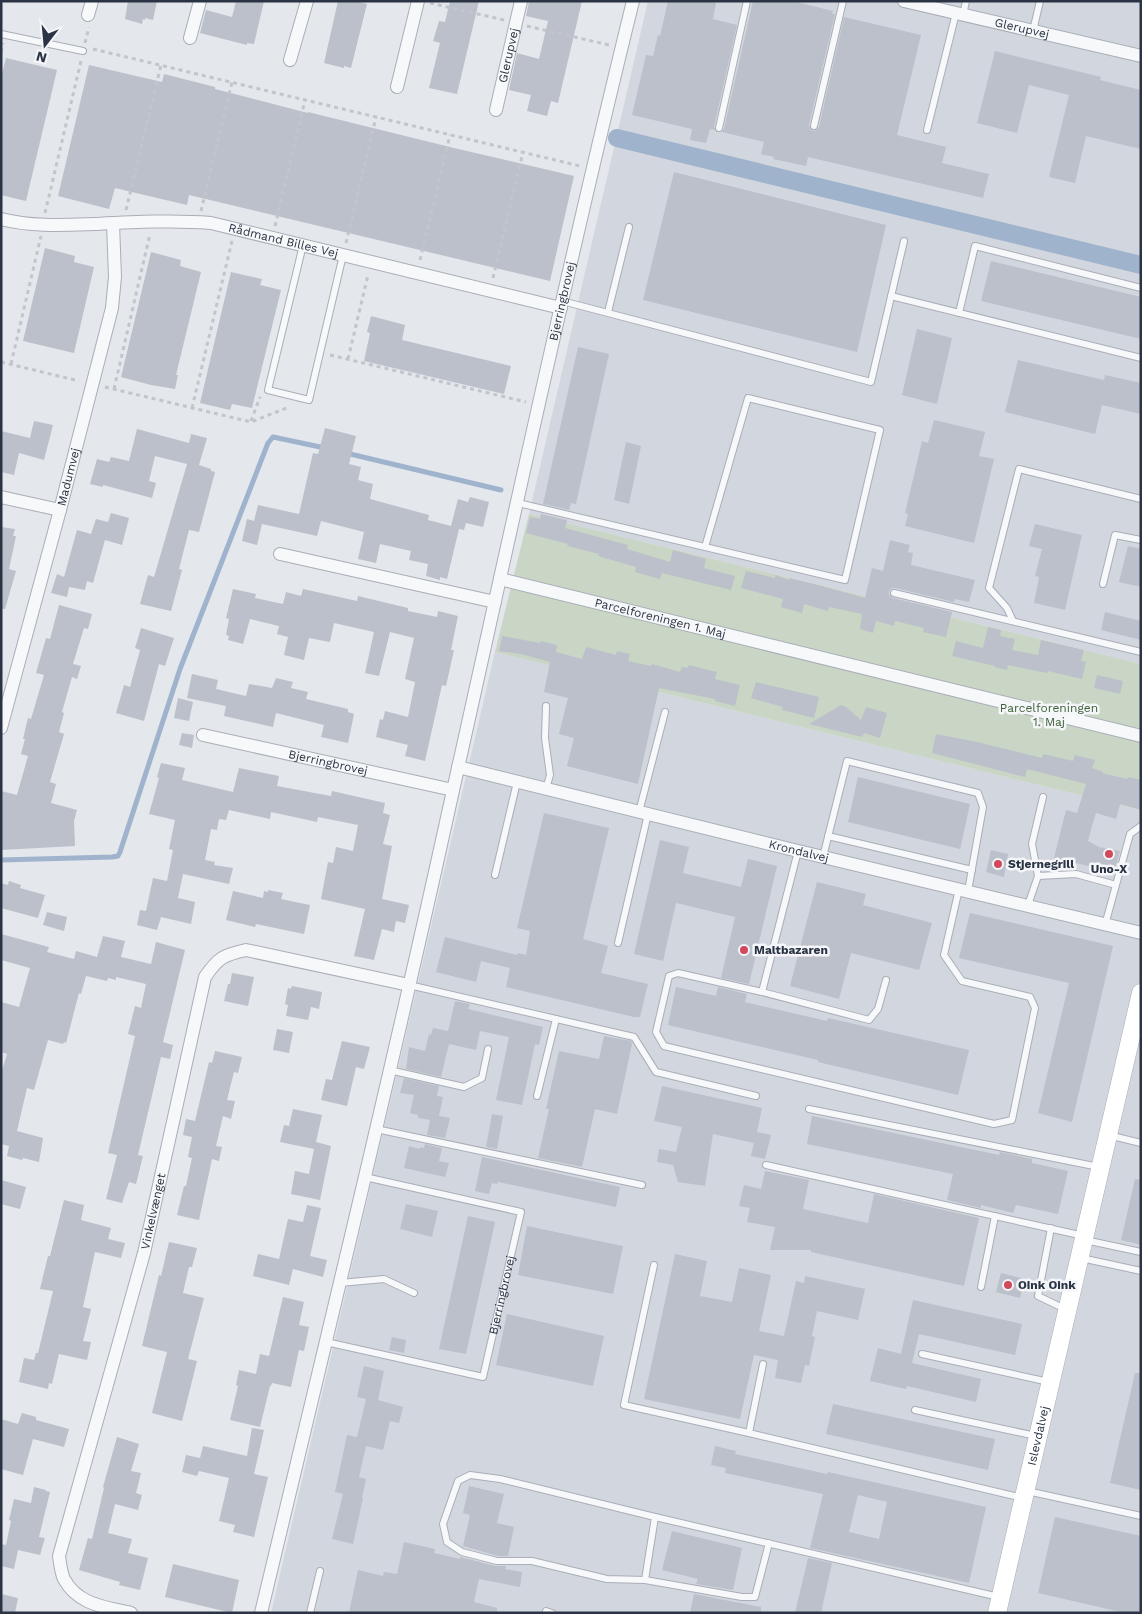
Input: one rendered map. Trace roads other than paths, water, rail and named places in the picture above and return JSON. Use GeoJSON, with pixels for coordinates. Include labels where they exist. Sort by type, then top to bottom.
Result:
{"type":"FeatureCollection","features":[{"type":"Feature","properties":{"kind":"street"},"geometry":{"type":"LineString","coordinates":[[88,15],[92,1]]}},
{"type":"Feature","properties":{"kind":"street"},"geometry":{"type":"LineString","coordinates":[[190,38],[200,1]]}},
{"type":"Feature","properties":{"kind":"street"},"geometry":{"type":"LineString","coordinates":[[290,60],[307,1]]}},
{"type":"Feature","properties":{"kind":"street"},"geometry":{"type":"LineString","coordinates":[[397,87],[418,1]]}},
{"type":"Feature","properties":{"kind":"street","name":"Glerupvej"},"geometry":{"type":"LineString","coordinates":[[496,110],[521,1]]}},
{"type":"Feature","properties":{"kind":"street","name":"Bjerringbrovej"},"geometry":{"type":"LineString","coordinates":[[261,1613],[376,1129],[454,790],[592,169],[633,1]]}},
{"type":"Feature","properties":{"kind":"street","name":"Glerupvej"},"geometry":{"type":"LineString","coordinates":[[904,1],[1141,56]]}},
{"type":"Feature","properties":{"kind":"street","name":"Rådmand Billes Vej"},"geometry":{"type":"LineString","coordinates":[[1,219],[42,226],[180,220],[211,223],[490,291],[562,304]]}},
{"type":"Feature","properties":{"kind":"street","name":"Madumvej"},"geometry":{"type":"LineString","coordinates":[[1,728],[112,308],[118,223]]}},
{"type":"Feature","properties":{"kind":"street"},"geometry":{"type":"LineString","coordinates":[[1,498],[60,510]]}},
{"type":"Feature","properties":{"kind":"street"},"geometry":{"type":"LineString","coordinates":[[280,554],[495,602]]}},
{"type":"Feature","properties":{"kind":"street","name":"Parcelforeningen 1. Maj"},"geometry":{"type":"LineString","coordinates":[[500,579],[1141,736]]}},
{"type":"Feature","properties":{"kind":"street","name":"Bjerringbrovej"},"geometry":{"type":"LineString","coordinates":[[203,735],[454,790]]}},
{"type":"Feature","properties":{"kind":"street","name":"Krondalvej"},"geometry":{"type":"LineString","coordinates":[[458,767],[1141,933]]}},
{"type":"Feature","properties":{"kind":"street","name":"Vinkelvænget"},"geometry":{"type":"LineString","coordinates":[[131,1613],[87,1603],[63,1578],[58,1556],[144,1253],[205,977],[216,962],[228,954],[246,950],[409,985]]}},
{"type":"Feature","properties":{"kind":"street","name":"Islevdalvej"},"geometry":{"type":"LineString","coordinates":[[998,1605],[1141,993]]}},
{"type":"Feature","properties":{"kind":"lane"},"geometry":{"type":"LineString","coordinates":[[719,128],[747,1]]}},
{"type":"Feature","properties":{"kind":"lane"},"geometry":{"type":"LineString","coordinates":[[814,126],[843,1]]}},
{"type":"Feature","properties":{"kind":"lane"},"geometry":{"type":"LineString","coordinates":[[926,130],[959,14],[966,1]]}},
{"type":"Feature","properties":{"kind":"lane"},"geometry":{"type":"LineString","coordinates":[[1033,31],[1040,1]]}},
{"type":"Feature","properties":{"kind":"lane"},"geometry":{"type":"LineString","coordinates":[[1,34],[83,51]]}},
{"type":"Feature","properties":{"kind":"lane"},"geometry":{"type":"LineString","coordinates":[[608,312],[629,227]]}},
{"type":"Feature","properties":{"kind":"lane"},"geometry":{"type":"LineString","coordinates":[[562,304],[608,312],[871,382],[904,241]]}},
{"type":"Feature","properties":{"kind":"lane"},"geometry":{"type":"LineString","coordinates":[[303,245],[268,390],[308,400],[343,255]]}},
{"type":"Feature","properties":{"kind":"lane"},"geometry":{"type":"LineString","coordinates":[[959,313],[975,246],[1141,288]]}},
{"type":"Feature","properties":{"kind":"lane"},"geometry":{"type":"LineString","coordinates":[[891,296],[1141,358]]}},
{"type":"Feature","properties":{"kind":"lane"},"geometry":{"type":"LineString","coordinates":[[518,503],[845,580],[880,430],[748,398],[705,547]]}},
{"type":"Feature","properties":{"kind":"lane"},"geometry":{"type":"LineString","coordinates":[[1012,621],[1007,608],[989,588],[1019,469],[1141,499]]}},
{"type":"Feature","properties":{"kind":"lane"},"geometry":{"type":"LineString","coordinates":[[1103,584],[1116,534],[1141,540]]}},
{"type":"Feature","properties":{"kind":"lane"},"geometry":{"type":"LineString","coordinates":[[894,593],[1141,652]]}},
{"type":"Feature","properties":{"kind":"lane"},"geometry":{"type":"LineString","coordinates":[[546,706],[545,738],[550,775],[546,789]]}},
{"type":"Feature","properties":{"kind":"lane"},"geometry":{"type":"LineString","coordinates":[[618,943],[665,712]]}},
{"type":"Feature","properties":{"kind":"lane"},"geometry":{"type":"LineString","coordinates":[[822,857],[847,761],[978,793],[983,807],[972,870],[963,890],[944,954],[962,981],[1030,997],[1035,1008],[1012,1120],[994,1124],[664,1046],[656,1032],[669,976],[678,973],[762,992],[869,1020],[878,1009],[886,980]]}},
{"type":"Feature","properties":{"kind":"lane"},"geometry":{"type":"LineString","coordinates":[[495,874],[517,782]]}},
{"type":"Feature","properties":{"kind":"lane"},"geometry":{"type":"LineString","coordinates":[[1028,905],[1038,876],[1032,844],[1043,797]]}},
{"type":"Feature","properties":{"kind":"lane"},"geometry":{"type":"LineString","coordinates":[[1105,925],[1130,834],[1141,826]]}},
{"type":"Feature","properties":{"kind":"lane"},"geometry":{"type":"LineString","coordinates":[[828,836],[972,870]]}},
{"type":"Feature","properties":{"kind":"lane"},"geometry":{"type":"LineString","coordinates":[[762,992],[798,851]]}},
{"type":"Feature","properties":{"kind":"lane"},"geometry":{"type":"LineString","coordinates":[[1038,876],[1076,874],[1116,885]]}},
{"type":"Feature","properties":{"kind":"lane"},"geometry":{"type":"LineString","coordinates":[[409,985],[634,1037],[656,1072],[756,1096]]}},
{"type":"Feature","properties":{"kind":"lane"},"geometry":{"type":"LineString","coordinates":[[538,1096],[556,1019]]}},
{"type":"Feature","properties":{"kind":"lane"},"geometry":{"type":"LineString","coordinates":[[389,1070],[464,1087],[482,1078],[488,1049]]}},
{"type":"Feature","properties":{"kind":"lane"},"geometry":{"type":"LineString","coordinates":[[809,1109],[1100,1167]]}},
{"type":"Feature","properties":{"kind":"lane"},"geometry":{"type":"LineString","coordinates":[[376,1129],[642,1185]]}},
{"type":"Feature","properties":{"kind":"lane"},"geometry":{"type":"LineString","coordinates":[[1108,1135],[1141,1143]]}},
{"type":"Feature","properties":{"kind":"lane"},"geometry":{"type":"LineString","coordinates":[[766,1165],[1051,1228],[1141,1252]]}},
{"type":"Feature","properties":{"kind":"lane","name":"Bjerringbrovej"},"geometry":{"type":"LineString","coordinates":[[326,1342],[484,1377],[521,1212],[364,1177]]}},
{"type":"Feature","properties":{"kind":"lane"},"geometry":{"type":"LineString","coordinates":[[980,1287],[995,1216]]}},
{"type":"Feature","properties":{"kind":"lane"},"geometry":{"type":"LineString","coordinates":[[1051,1228],[1038,1296],[1067,1310]]}},
{"type":"Feature","properties":{"kind":"lane"},"geometry":{"type":"LineString","coordinates":[[1079,1257],[1141,1271]]}},
{"type":"Feature","properties":{"kind":"lane"},"geometry":{"type":"LineString","coordinates":[[654,1266],[624,1405],[1024,1494],[1141,1516]]}},
{"type":"Feature","properties":{"kind":"lane"},"geometry":{"type":"LineString","coordinates":[[340,1283],[384,1279],[414,1294]]}},
{"type":"Feature","properties":{"kind":"lane"},"geometry":{"type":"LineString","coordinates":[[922,1354],[1050,1382]]}},
{"type":"Feature","properties":{"kind":"lane"},"geometry":{"type":"LineString","coordinates":[[748,1433],[763,1364]]}},
{"type":"Feature","properties":{"kind":"lane"},"geometry":{"type":"LineString","coordinates":[[915,1410],[1038,1436]]}},
{"type":"Feature","properties":{"kind":"lane"},"geometry":{"type":"LineString","coordinates":[[769,1543],[755,1597],[742,1598],[645,1580],[607,1579],[532,1560],[497,1561],[462,1552],[447,1542],[443,1524],[458,1481],[470,1475],[500,1479],[769,1543],[998,1605]]}},
{"type":"Feature","properties":{"kind":"lane"},"geometry":{"type":"LineString","coordinates":[[645,1580],[655,1517]]}},
{"type":"Feature","properties":{"kind":"lane"},"geometry":{"type":"LineString","coordinates":[[310,1613],[320,1571]]}},
{"type":"Feature","properties":{"kind":"waterway"},"geometry":{"type":"LineString","coordinates":[[617,138],[1141,265]]}},
{"type":"Feature","properties":{"kind":"waterway"},"geometry":{"type":"LineString","coordinates":[[1,860],[118,856],[180,669],[268,443],[273,437],[325,448]]}},
{"type":"Feature","properties":{"kind":"waterway"},"geometry":{"type":"LineString","coordinates":[[346,453],[501,490]]}},
{"type":"Feature","properties":{"kind":"place","name":"Uno-X"},"geometry":{"type":"Point","coordinates":[1109,854]}},
{"type":"Feature","properties":{"kind":"place","name":"Stjernegrill"},"geometry":{"type":"Point","coordinates":[998,864]}},
{"type":"Feature","properties":{"kind":"place","name":"Maltbazaren"},"geometry":{"type":"Point","coordinates":[744,950]}},
{"type":"Feature","properties":{"kind":"place","name":"Oink Oink"},"geometry":{"type":"Point","coordinates":[1008,1285]}}]}
